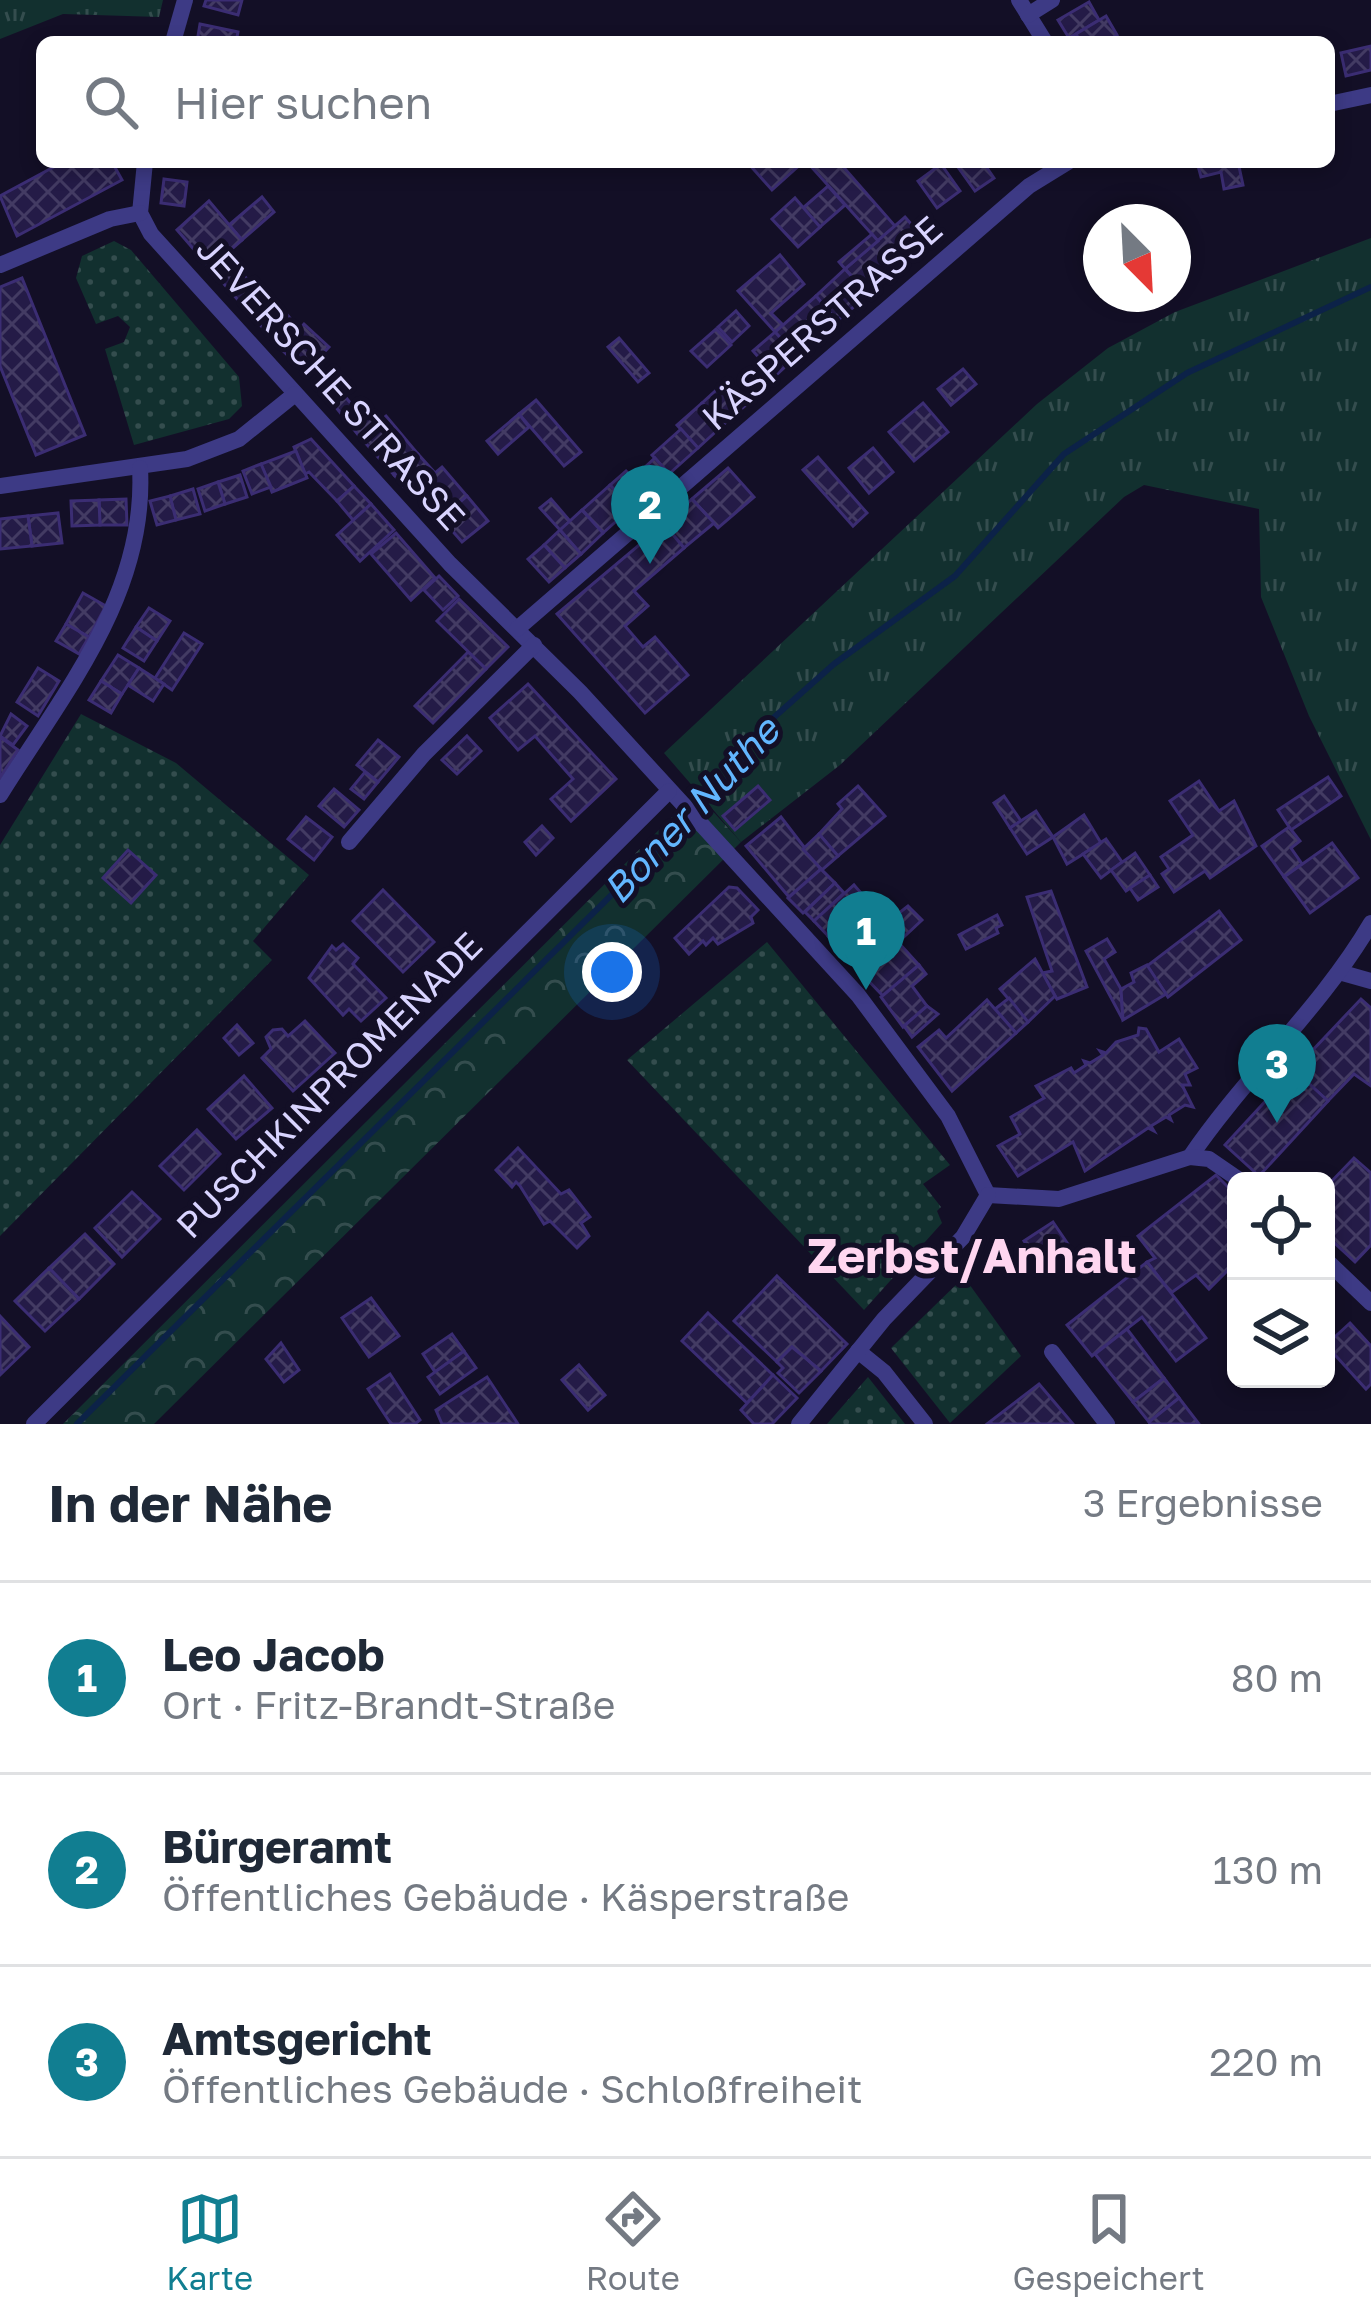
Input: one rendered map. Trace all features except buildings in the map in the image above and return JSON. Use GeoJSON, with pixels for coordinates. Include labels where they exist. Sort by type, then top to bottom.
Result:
{"type":"FeatureCollection","features":[{"type":"Feature","properties":{"kind":"street"},"geometry":{"type":"LineString","coordinates":[[175,36],[184,0]]}},
{"type":"Feature","properties":{"kind":"street"},"geometry":{"type":"LineString","coordinates":[[1041,36],[1023,8],[1052,0]]}},
{"type":"Feature","properties":{"kind":"street"},"geometry":{"type":"LineString","coordinates":[[1335,103],[1371,95]]}},
{"type":"Feature","properties":{"kind":"street"},"geometry":{"type":"LineString","coordinates":[[0,266],[110,219],[140,213],[144,168]]}},
{"type":"Feature","properties":{"kind":"street","name":"KÄSPERSTRASSE"},"geometry":{"type":"LineString","coordinates":[[518,629],[1029,186],[1058,168]]}},
{"type":"Feature","properties":{"kind":"street","name":"JEVERSCHE STRASSE"},"geometry":{"type":"LineString","coordinates":[[140,213],[151,234],[295,394],[518,629]]}},
{"type":"Feature","properties":{"kind":"street"},"geometry":{"type":"LineString","coordinates":[[0,486],[187,460],[239,439],[295,394]]}},
{"type":"Feature","properties":{"kind":"street"},"geometry":{"type":"LineString","coordinates":[[0,795],[114,609],[136,550],[140,468]]}},
{"type":"Feature","properties":{"kind":"street"},"geometry":{"type":"LineString","coordinates":[[518,629],[812,944],[909,1060],[979,1168],[988,1195],[963,1237],[858,1351],[799,1424]]}},
{"type":"Feature","properties":{"kind":"street"},"geometry":{"type":"LineString","coordinates":[[349,842],[424,754],[534,645]]}},
{"type":"Feature","properties":{"kind":"street","name":"PUSCHKINPROMENADE"},"geometry":{"type":"LineString","coordinates":[[34,1424],[673,795]]}},
{"type":"Feature","properties":{"kind":"street"},"geometry":{"type":"LineString","coordinates":[[1190,1156],[1226,1105],[1339,972],[1371,923]]}},
{"type":"Feature","properties":{"kind":"street"},"geometry":{"type":"LineString","coordinates":[[1339,972],[1371,981]]}},
{"type":"Feature","properties":{"kind":"street"},"geometry":{"type":"LineString","coordinates":[[988,1195],[1059,1199],[1190,1156],[1209,1160],[1227,1172]]}},
{"type":"Feature","properties":{"kind":"street"},"geometry":{"type":"LineString","coordinates":[[1335,1269],[1371,1303]]}},
{"type":"Feature","properties":{"kind":"street"},"geometry":{"type":"LineString","coordinates":[[858,1351],[884,1372],[925,1424]]}},
{"type":"Feature","properties":{"kind":"street"},"geometry":{"type":"LineString","coordinates":[[1052,1352],[1107,1424]]}},
{"type":"Feature","properties":{"kind":"green space"},"geometry":{"type":"Polygon","coordinates":[[[0,0],[163,0],[159,17],[63,14],[0,39],[0,0]]]}},
{"type":"Feature","properties":{"kind":"green space"},"geometry":{"type":"Polygon","coordinates":[[[1371,238],[1371,840],[1309,716],[1261,597],[1259,509],[1144,485],[1124,497],[840,765],[741,842],[664,753],[1037,404],[1108,348],[1175,312],[1191,312],[1191,306],[1371,238]]]}},
{"type":"Feature","properties":{"kind":"green space"},"geometry":{"type":"Polygon","coordinates":[[[114,241],[131,250],[239,377],[242,406],[229,419],[134,445],[105,349],[124,342],[130,327],[118,316],[96,324],[76,278],[82,256],[114,241]]]}},
{"type":"Feature","properties":{"kind":"green space"},"geometry":{"type":"Polygon","coordinates":[[[81,714],[176,763],[309,875],[253,941],[272,960],[0,1236],[0,845],[81,714]]]}},
{"type":"Feature","properties":{"kind":"green space"},"geometry":{"type":"Polygon","coordinates":[[[696,793],[741,842],[154,1424],[63,1424],[696,793]]]}},
{"type":"Feature","properties":{"kind":"green space"},"geometry":{"type":"Polygon","coordinates":[[[767,942],[950,1165],[923,1184],[941,1207],[937,1211],[942,1223],[864,1310],[627,1060],[767,942]]]}},
{"type":"Feature","properties":{"kind":"green space"},"geometry":{"type":"Polygon","coordinates":[[[964,1277],[1021,1356],[950,1423],[891,1348],[964,1277]]]}},
{"type":"Feature","properties":{"kind":"green space"},"geometry":{"type":"Polygon","coordinates":[[[868,1377],[905,1424],[827,1424],[868,1377]]]}},
{"type":"Feature","properties":{"kind":"waterway","name":"Boner Nuthe"},"geometry":{"type":"LineString","coordinates":[[77,1424],[737,769],[752,737],[834,664],[955,576],[1064,454],[1187,373],[1371,287]]}},
{"type":"Feature","properties":{"kind":"place","name":"Bürgeramt"},"geometry":{"type":"Point","coordinates":[650,564]}},
{"type":"Feature","properties":{"kind":"place","name":"Leo Jacob"},"geometry":{"type":"Point","coordinates":[866,990]}},
{"type":"Feature","properties":{"kind":"place","name":"Amtsgericht"},"geometry":{"type":"Point","coordinates":[1277,1123]}},
{"type":"Feature","properties":{"kind":"district","name":"Zerbst/Anhalt"},"geometry":{"type":"Point","coordinates":[972,1256]}}]}
